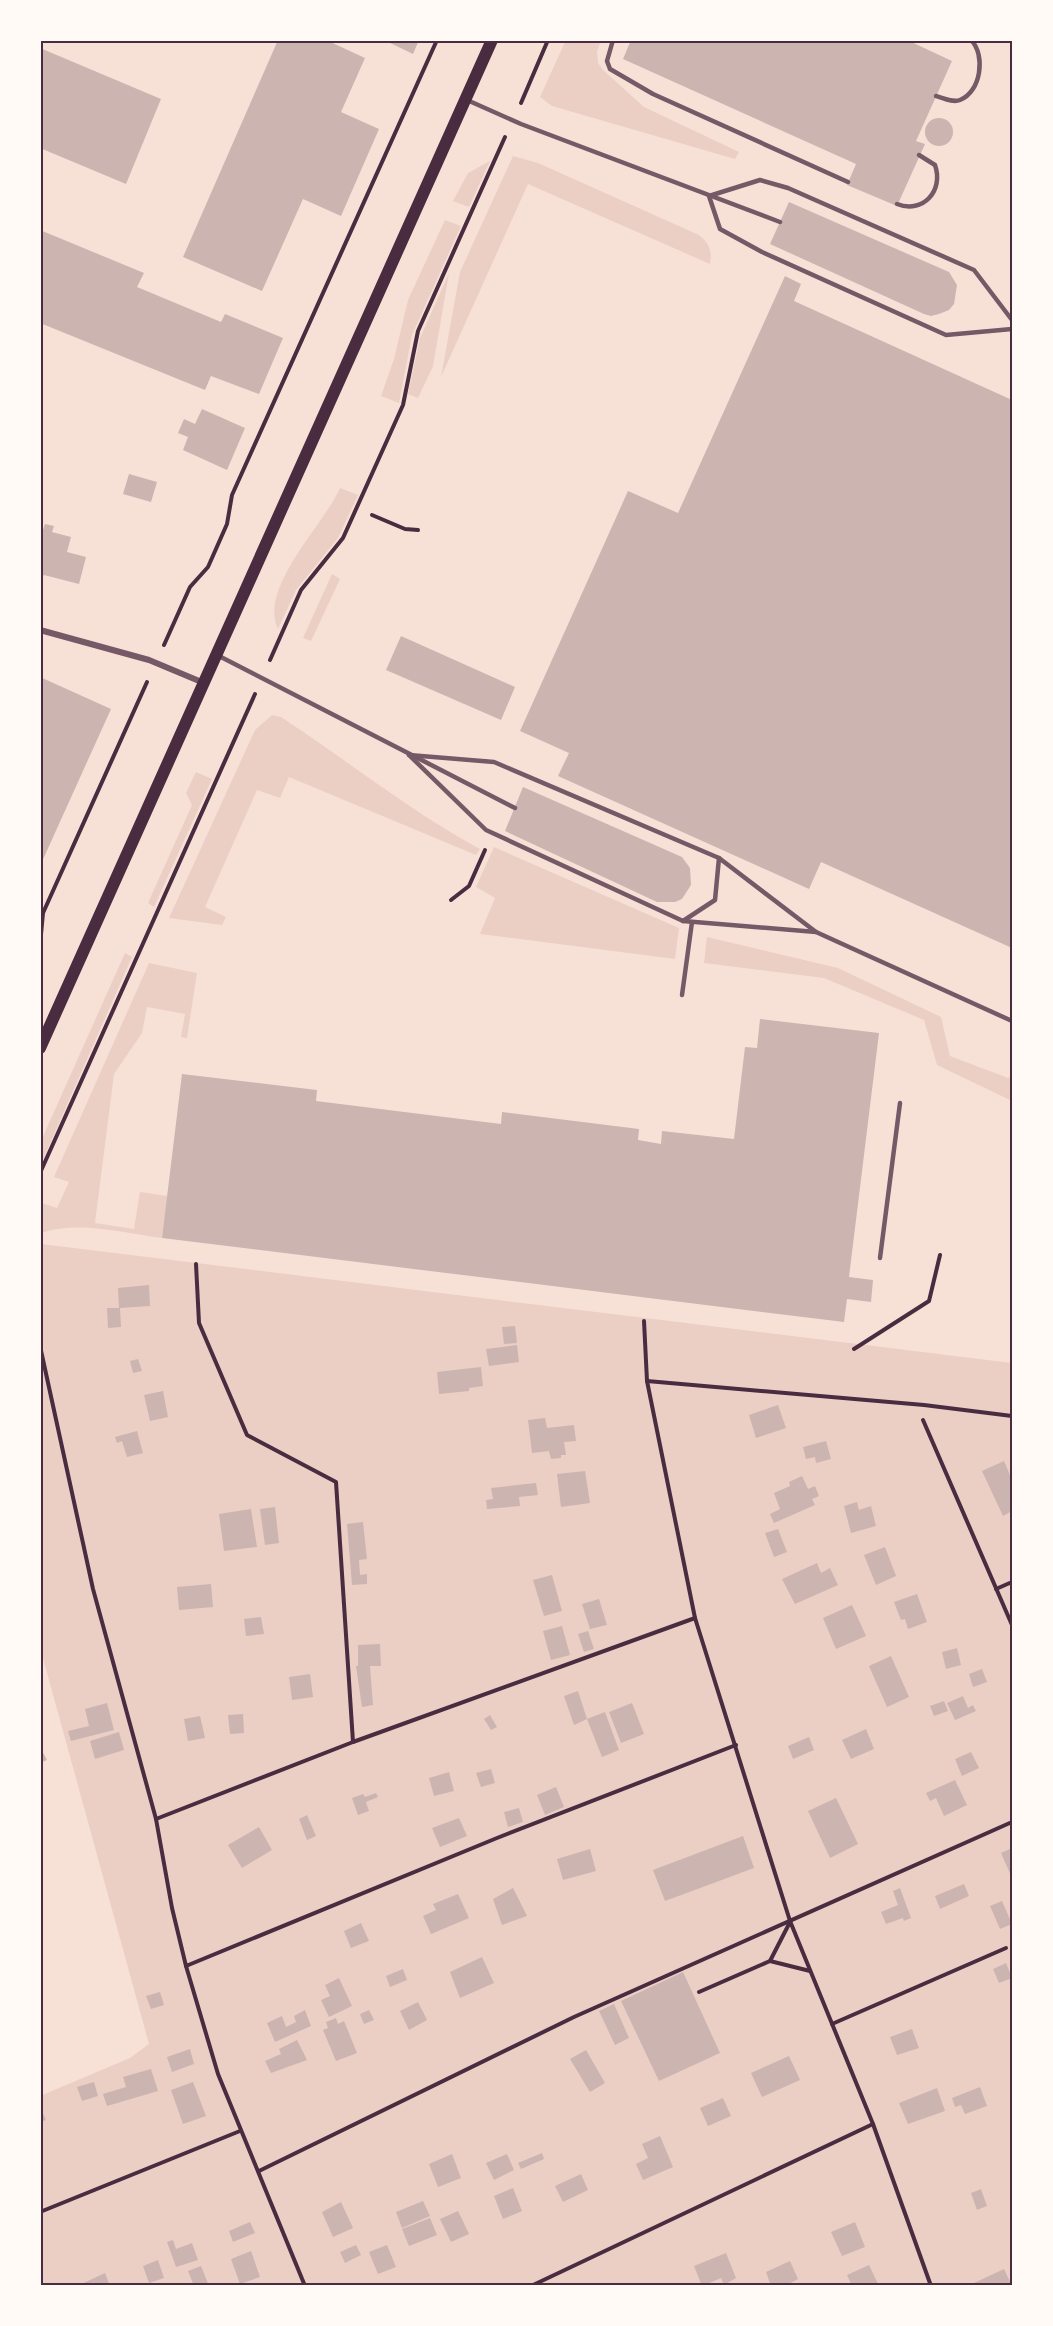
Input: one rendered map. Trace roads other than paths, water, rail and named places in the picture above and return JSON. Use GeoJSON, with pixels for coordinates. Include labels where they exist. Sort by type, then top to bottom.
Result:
{"type":"FeatureCollection","features":[{"type":"Feature","properties":{"kind":"main road"},"geometry":{"type":"LineString","coordinates":[[40,1048],[492,40]]}},
{"type":"Feature","properties":{"kind":"street"},"geometry":{"type":"LineString","coordinates":[[40,630],[156,662],[204,683]]}},
{"type":"Feature","properties":{"kind":"lane"},"geometry":{"type":"LineString","coordinates":[[613,40],[607,61],[610,69],[653,94],[848,182]]}},
{"type":"Feature","properties":{"kind":"lane"},"geometry":{"type":"LineString","coordinates":[[936,96],[952,101],[960,100],[970,93],[980,66],[979,54],[971,40]]}},
{"type":"Feature","properties":{"kind":"lane"},"geometry":{"type":"LineString","coordinates":[[465,99],[521,124],[780,222]]}},
{"type":"Feature","properties":{"kind":"lane"},"geometry":{"type":"LineString","coordinates":[[897,204],[905,207],[917,206],[927,202],[934,190],[938,174],[935,165],[919,155]]}},
{"type":"Feature","properties":{"kind":"lane"},"geometry":{"type":"LineString","coordinates":[[709,196],[760,180],[788,188],[974,270],[1012,320]]}},
{"type":"Feature","properties":{"kind":"lane"},"geometry":{"type":"LineString","coordinates":[[709,196],[720,229],[762,252],[946,335],[1012,329]]}},
{"type":"Feature","properties":{"kind":"lane"},"geometry":{"type":"LineString","coordinates":[[216,655],[515,808]]}},
{"type":"Feature","properties":{"kind":"lane"},"geometry":{"type":"LineString","coordinates":[[409,754],[486,830],[683,921],[816,932]]}},
{"type":"Feature","properties":{"kind":"lane"},"geometry":{"type":"LineString","coordinates":[[409,754],[494,762],[719,858],[816,932],[1012,1021]]}},
{"type":"Feature","properties":{"kind":"lane"},"geometry":{"type":"LineString","coordinates":[[683,921],[715,900],[719,858]]}},
{"type":"Feature","properties":{"kind":"lane"},"geometry":{"type":"LineString","coordinates":[[682,995],[692,922]]}},
{"type":"Feature","properties":{"kind":"lane"},"geometry":{"type":"LineString","coordinates":[[880,1258],[900,1103]]}}]}
